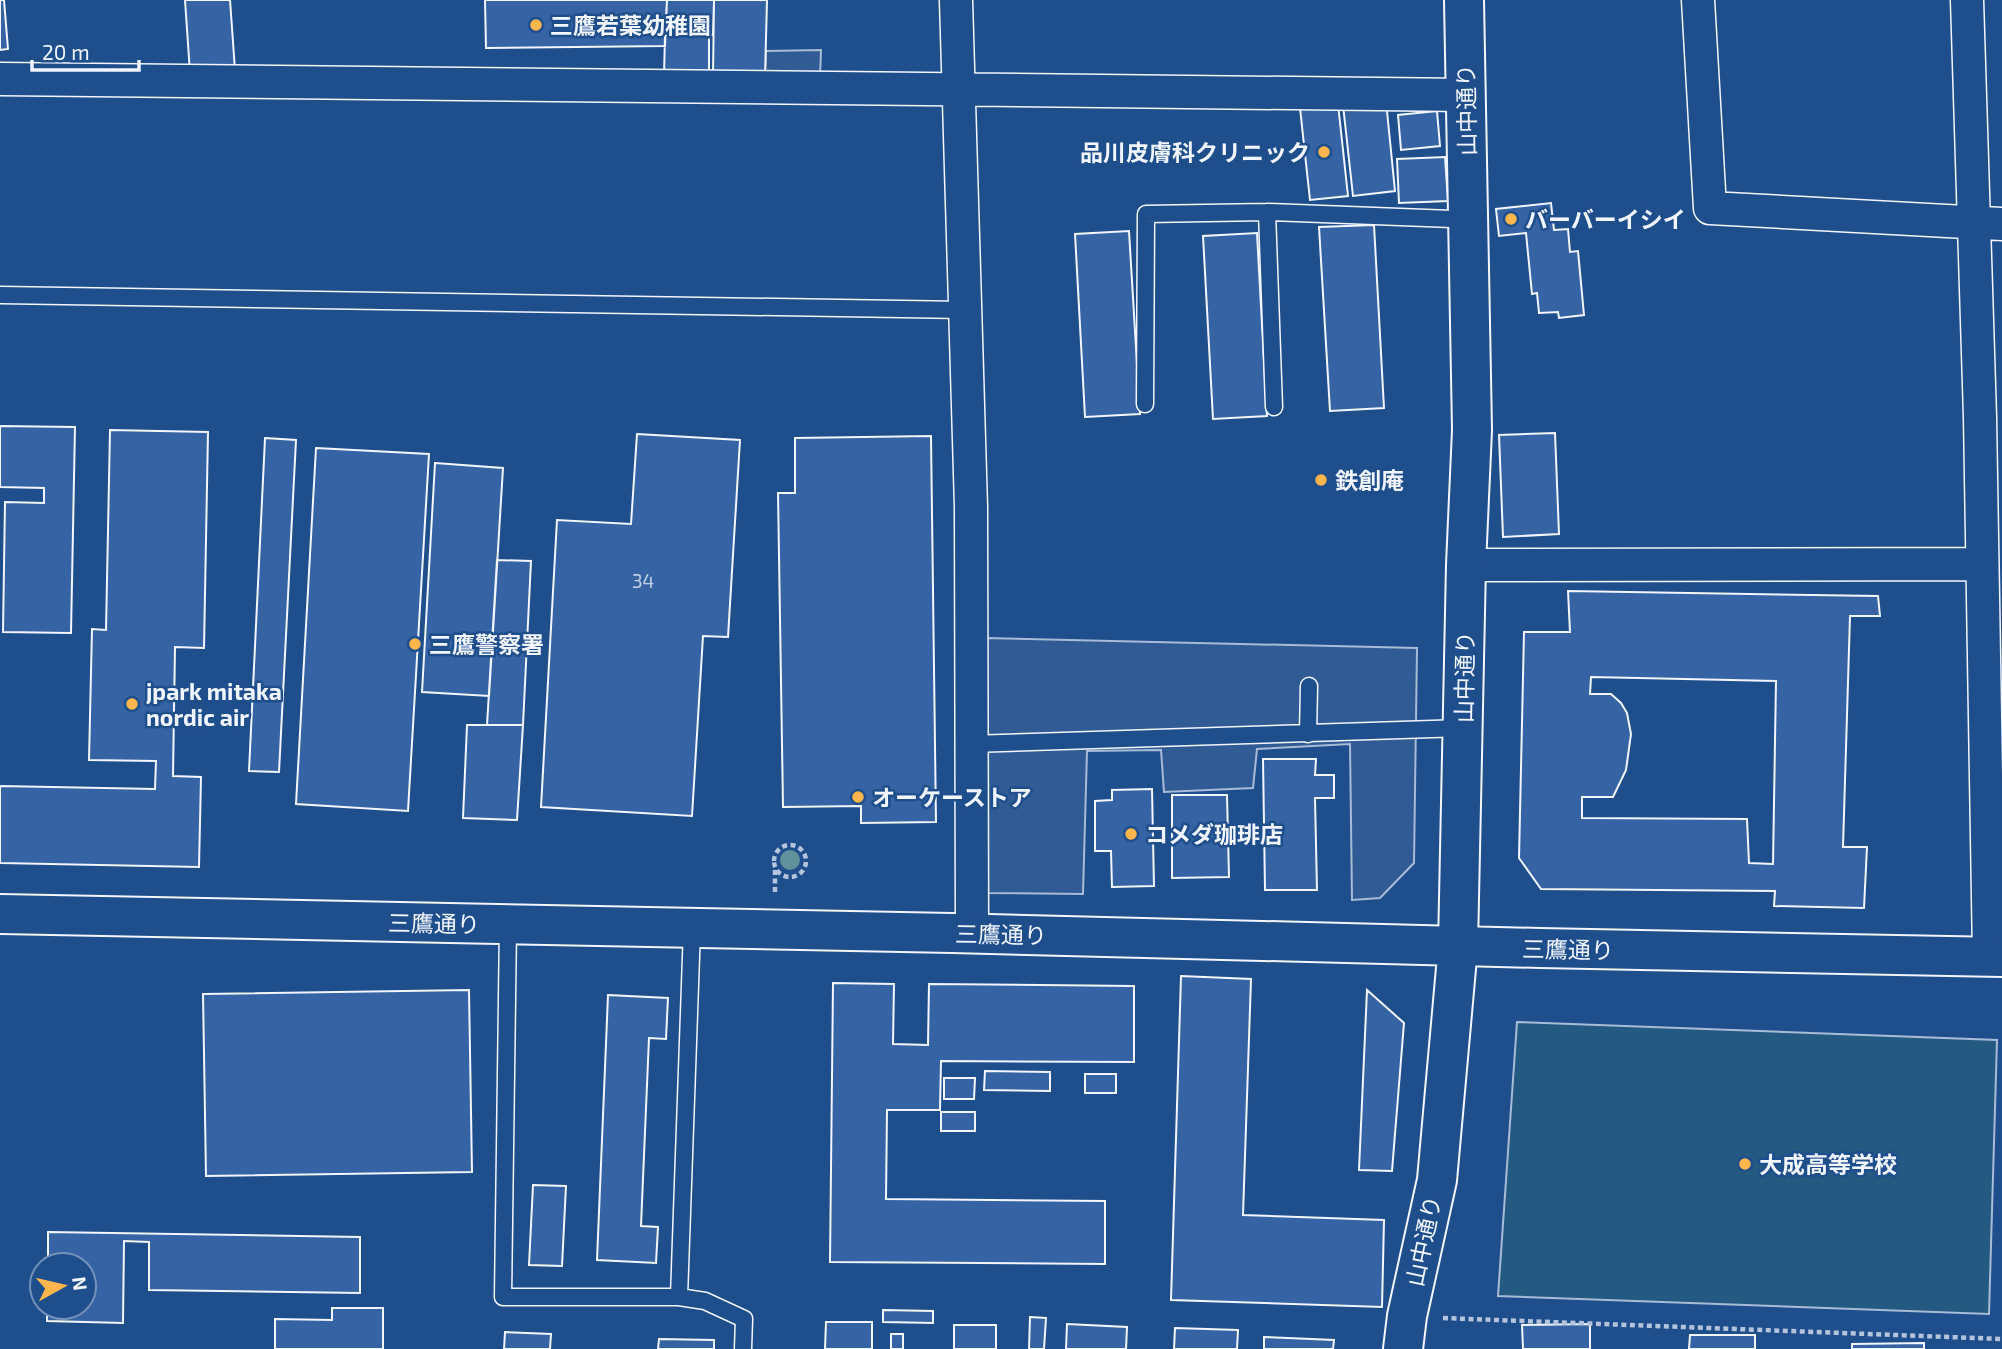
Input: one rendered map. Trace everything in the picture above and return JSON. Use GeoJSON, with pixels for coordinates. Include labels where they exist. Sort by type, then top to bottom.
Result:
{"type":"FeatureCollection","features":[{"type":"Feature","properties":{"kind":"main road","name":"山中通り"},"geometry":{"type":"LineString","coordinates":[[1405,1333],[1437,1180],[1458,946],[1466,565],[1472,430],[1464,0]]}},
{"type":"Feature","properties":{"kind":"main road","name":"三鷹通り"},"geometry":{"type":"LineString","coordinates":[[0,914],[1995,957]]}},
{"type":"Feature","properties":{"kind":"street"},"geometry":{"type":"LineString","coordinates":[[956,0],[971,507],[972,933]]}},
{"type":"Feature","properties":{"kind":"street"},"geometry":{"type":"LineString","coordinates":[[1698,0],[1710,208],[1988,223]]}},
{"type":"Feature","properties":{"kind":"street"},"geometry":{"type":"LineString","coordinates":[[1967,0],[1988,223],[1983,564],[1995,957]]}},
{"type":"Feature","properties":{"kind":"street"},"geometry":{"type":"LineString","coordinates":[[0,79],[1466,95]]}},
{"type":"Feature","properties":{"kind":"street"},"geometry":{"type":"LineString","coordinates":[[1466,565],[1983,564]]}},
{"type":"Feature","properties":{"kind":"lane"},"geometry":{"type":"LineString","coordinates":[[1267,212],[1274,407]]}},
{"type":"Feature","properties":{"kind":"lane"},"geometry":{"type":"LineString","coordinates":[[1145,404],[1146,214],[1267,212],[1452,219],[1467,217]]}},
{"type":"Feature","properties":{"kind":"lane"},"geometry":{"type":"LineString","coordinates":[[0,295],[964,310]]}},
{"type":"Feature","properties":{"kind":"lane"},"geometry":{"type":"LineString","coordinates":[[1308,734],[1309,686]]}},
{"type":"Feature","properties":{"kind":"lane"},"geometry":{"type":"LineString","coordinates":[[971,744],[1463,728]]}},
{"type":"Feature","properties":{"kind":"lane"},"geometry":{"type":"LineString","coordinates":[[508,925],[503,1297],[679,1297],[705,1301],[744,1319],[743,1349]]}},
{"type":"Feature","properties":{"kind":"lane"},"geometry":{"type":"LineString","coordinates":[[679,1297],[692,928]]}},
{"type":"Feature","properties":{"kind":"path"},"geometry":{"type":"LineString","coordinates":[[775,869],[781,876],[799,876],[805,869],[804,852],[798,846],[783,846],[776,852],[775,869],[776,897]]}},
{"type":"Feature","properties":{"kind":"path"},"geometry":{"type":"LineString","coordinates":[[1405,1333],[2002,1339]]}},
{"type":"Feature","properties":{"kind":"shaded area"},"geometry":{"type":"Polygon","coordinates":[[[821,50],[820,78],[765,77],[766,51],[821,50]]]}},
{"type":"Feature","properties":{"kind":"shaded area"},"geometry":{"type":"Polygon","coordinates":[[[985,638],[1417,648],[1414,863],[1380,898],[1352,900],[1350,744],[1257,749],[1253,788],[1164,792],[1161,750],[1087,751],[1083,894],[982,893],[985,638]]]}},
{"type":"Feature","properties":{"kind":"shaded area","name":"大成高等学校"},"geometry":{"type":"Polygon","coordinates":[[[1517,1022],[1997,1040],[1989,1314],[1498,1296],[1517,1022]]]}},
{"type":"Feature","properties":{"kind":"building"},"geometry":{"type":"Polygon","coordinates":[[[0,0],[4,0],[8,49],[0,50],[0,0]]]}},
{"type":"Feature","properties":{"kind":"building"},"geometry":{"type":"Polygon","coordinates":[[[185,0],[230,0],[235,70],[190,73],[185,0]]]}},
{"type":"Feature","properties":{"kind":"building"},"geometry":{"type":"Polygon","coordinates":[[[485,0],[667,0],[665,46],[486,48],[485,0]]]}},
{"type":"Feature","properties":{"kind":"building"},"geometry":{"type":"Polygon","coordinates":[[[667,0],[714,0],[713,35],[665,35],[667,0]]]}},
{"type":"Feature","properties":{"kind":"building"},"geometry":{"type":"Polygon","coordinates":[[[714,0],[767,0],[765,77],[713,77],[714,0]]]}},
{"type":"Feature","properties":{"kind":"building"},"geometry":{"type":"Polygon","coordinates":[[[665,35],[709,36],[709,76],[664,76],[665,35]]]}},
{"type":"Feature","properties":{"kind":"building"},"geometry":{"type":"Polygon","coordinates":[[[1386,101],[1395,191],[1353,196],[1343,105],[1386,101]]]}},
{"type":"Feature","properties":{"kind":"building","name":"品川皮膚科クリニック"},"geometry":{"type":"Polygon","coordinates":[[[1338,104],[1348,196],[1310,200],[1300,108],[1338,104]]]}},
{"type":"Feature","properties":{"kind":"building"},"geometry":{"type":"Polygon","coordinates":[[[1437,111],[1440,146],[1401,150],[1398,115],[1437,111]]]}},
{"type":"Feature","properties":{"kind":"building"},"geometry":{"type":"Polygon","coordinates":[[[1445,157],[1448,201],[1399,203],[1397,159],[1445,157]]]}},
{"type":"Feature","properties":{"kind":"building"},"geometry":{"type":"Polygon","coordinates":[[[1551,203],[1554,230],[1568,229],[1570,252],[1578,251],[1584,315],[1559,318],[1558,312],[1539,313],[1537,293],[1532,294],[1526,233],[1499,236],[1496,209],[1551,203]]]}},
{"type":"Feature","properties":{"kind":"building"},"geometry":{"type":"Polygon","coordinates":[[[1374,225],[1384,408],[1330,411],[1319,227],[1374,225]]]}},
{"type":"Feature","properties":{"kind":"building"},"geometry":{"type":"Polygon","coordinates":[[[1129,231],[1140,414],[1085,417],[1075,234],[1129,231]]]}},
{"type":"Feature","properties":{"kind":"building"},"geometry":{"type":"Polygon","coordinates":[[[1257,233],[1267,416],[1213,419],[1203,236],[1257,233]]]}},
{"type":"Feature","properties":{"kind":"building"},"geometry":{"type":"Polygon","coordinates":[[[0,426],[75,427],[71,633],[3,632],[5,502],[44,503],[44,488],[0,487],[0,426]]]}},
{"type":"Feature","properties":{"kind":"building","name":"jpark mitaka nordic air"},"geometry":{"type":"Polygon","coordinates":[[[110,430],[208,432],[204,648],[175,647],[173,776],[201,777],[199,867],[0,863],[0,786],[155,789],[156,761],[89,760],[92,629],[106,630],[110,430]]]}},
{"type":"Feature","properties":{"kind":"building"},"geometry":{"type":"Polygon","coordinates":[[[1555,433],[1559,534],[1503,537],[1499,435],[1555,433]]]}},
{"type":"Feature","properties":{"kind":"building"},"geometry":{"type":"Polygon","coordinates":[[[637,434],[740,440],[728,637],[703,636],[692,816],[541,807],[557,520],[631,524],[637,434]]]}},
{"type":"Feature","properties":{"kind":"building"},"geometry":{"type":"Polygon","coordinates":[[[931,436],[936,822],[861,823],[861,806],[783,807],[778,493],[795,493],[795,438],[931,436]]]}},
{"type":"Feature","properties":{"kind":"building"},"geometry":{"type":"Polygon","coordinates":[[[265,438],[296,440],[279,772],[249,771],[265,438]]]}},
{"type":"Feature","properties":{"kind":"building"},"geometry":{"type":"Polygon","coordinates":[[[316,448],[429,454],[408,811],[296,804],[316,448]]]}},
{"type":"Feature","properties":{"kind":"building"},"geometry":{"type":"Polygon","coordinates":[[[435,463],[503,468],[489,696],[422,692],[435,463]]]}},
{"type":"Feature","properties":{"kind":"building"},"geometry":{"type":"Polygon","coordinates":[[[497,560],[531,561],[523,725],[487,725],[497,560]]]}},
{"type":"Feature","properties":{"kind":"building"},"geometry":{"type":"Polygon","coordinates":[[[1568,591],[1878,596],[1880,616],[1850,616],[1843,847],[1867,847],[1864,908],[1774,906],[1775,891],[1541,889],[1519,858],[1524,632],[1570,632],[1568,591]],[[1591,677],[1590,694],[1611,694],[1621,703],[1627,713],[1631,734],[1626,770],[1613,797],[1582,797],[1582,818],[1747,819],[1749,863],[1773,864],[1776,681],[1591,677]]]}},
{"type":"Feature","properties":{"kind":"building"},"geometry":{"type":"Polygon","coordinates":[[[467,725],[523,725],[517,820],[463,818],[467,725]]]}},
{"type":"Feature","properties":{"kind":"building"},"geometry":{"type":"Polygon","coordinates":[[[1263,759],[1316,759],[1315,775],[1334,775],[1334,798],[1315,798],[1317,890],[1265,890],[1263,759]]]}},
{"type":"Feature","properties":{"kind":"building"},"geometry":{"type":"Polygon","coordinates":[[[1152,789],[1154,886],[1112,887],[1111,851],[1095,851],[1095,801],[1112,800],[1112,790],[1152,789]]]}},
{"type":"Feature","properties":{"kind":"building"},"geometry":{"type":"Polygon","coordinates":[[[1172,795],[1227,795],[1229,877],[1172,878],[1172,795]]]}},
{"type":"Feature","properties":{"kind":"building"},"geometry":{"type":"Polygon","coordinates":[[[1181,976],[1251,979],[1243,1215],[1384,1220],[1382,1307],[1171,1300],[1181,976]]]}},
{"type":"Feature","properties":{"kind":"building"},"geometry":{"type":"Polygon","coordinates":[[[833,983],[894,984],[893,1044],[928,1045],[929,984],[1134,986],[1134,1062],[941,1061],[940,1110],[887,1110],[886,1199],[1105,1201],[1105,1264],[830,1262],[833,983]]]}},
{"type":"Feature","properties":{"kind":"building"},"geometry":{"type":"Polygon","coordinates":[[[469,990],[472,1172],[206,1176],[203,994],[469,990]]]}},
{"type":"Feature","properties":{"kind":"building"},"geometry":{"type":"Polygon","coordinates":[[[1367,990],[1404,1023],[1392,1171],[1359,1170],[1367,990]]]}},
{"type":"Feature","properties":{"kind":"building"},"geometry":{"type":"Polygon","coordinates":[[[608,995],[668,998],[666,1039],[649,1038],[641,1226],[658,1227],[656,1263],[597,1260],[608,995]]]}},
{"type":"Feature","properties":{"kind":"building"},"geometry":{"type":"Polygon","coordinates":[[[985,1071],[1050,1072],[1050,1091],[984,1090],[985,1071]]]}},
{"type":"Feature","properties":{"kind":"building"},"geometry":{"type":"Polygon","coordinates":[[[1085,1074],[1116,1074],[1116,1093],[1085,1093],[1085,1074]]]}},
{"type":"Feature","properties":{"kind":"building"},"geometry":{"type":"Polygon","coordinates":[[[944,1078],[975,1078],[974,1099],[944,1099],[944,1078]]]}},
{"type":"Feature","properties":{"kind":"building"},"geometry":{"type":"Polygon","coordinates":[[[941,1112],[975,1112],[975,1131],[941,1131],[941,1112]]]}},
{"type":"Feature","properties":{"kind":"building"},"geometry":{"type":"Polygon","coordinates":[[[533,1185],[566,1186],[562,1266],[529,1265],[533,1185]]]}},
{"type":"Feature","properties":{"kind":"building"},"geometry":{"type":"Polygon","coordinates":[[[48,1232],[360,1237],[360,1293],[149,1290],[149,1242],[124,1241],[123,1323],[47,1321],[98,1321],[98,1251],[48,1251],[48,1232]]]}},
{"type":"Feature","properties":{"kind":"building"},"geometry":{"type":"Polygon","coordinates":[[[332,1308],[383,1308],[383,1349],[275,1349],[275,1319],[332,1320],[332,1308]]]}},
{"type":"Feature","properties":{"kind":"building"},"geometry":{"type":"Polygon","coordinates":[[[883,1310],[933,1311],[933,1323],[883,1322],[883,1310]]]}},
{"type":"Feature","properties":{"kind":"building"},"geometry":{"type":"Polygon","coordinates":[[[1030,1317],[1046,1318],[1044,1349],[1029,1349],[1030,1317]]]}},
{"type":"Feature","properties":{"kind":"building"},"geometry":{"type":"Polygon","coordinates":[[[826,1322],[872,1322],[872,1349],[825,1349],[826,1322]]]}},
{"type":"Feature","properties":{"kind":"building"},"geometry":{"type":"Polygon","coordinates":[[[1067,1324],[1127,1327],[1126,1349],[1066,1349],[1067,1324]]]}},
{"type":"Feature","properties":{"kind":"building"},"geometry":{"type":"Polygon","coordinates":[[[1590,1324],[1590,1349],[1523,1349],[1522,1325],[1590,1324]]]}},
{"type":"Feature","properties":{"kind":"building"},"geometry":{"type":"Polygon","coordinates":[[[954,1325],[996,1325],[996,1349],[954,1349],[954,1325]]]}},
{"type":"Feature","properties":{"kind":"building"},"geometry":{"type":"Polygon","coordinates":[[[1175,1328],[1238,1330],[1237,1349],[1174,1349],[1175,1328]]]}},
{"type":"Feature","properties":{"kind":"building"},"geometry":{"type":"Polygon","coordinates":[[[505,1332],[551,1334],[550,1349],[504,1349],[505,1332]]]}},
{"type":"Feature","properties":{"kind":"building"},"geometry":{"type":"Polygon","coordinates":[[[891,1334],[903,1334],[903,1349],[891,1349],[891,1334]]]}},
{"type":"Feature","properties":{"kind":"building"},"geometry":{"type":"Polygon","coordinates":[[[1690,1335],[1755,1335],[1755,1349],[1689,1349],[1690,1335]]]}},
{"type":"Feature","properties":{"kind":"building"},"geometry":{"type":"Polygon","coordinates":[[[1264,1337],[1334,1340],[1333,1349],[1264,1349],[1264,1337]]]}},
{"type":"Feature","properties":{"kind":"building"},"geometry":{"type":"Polygon","coordinates":[[[659,1339],[714,1340],[714,1349],[658,1349],[659,1339]]]}},
{"type":"Feature","properties":{"kind":"building"},"geometry":{"type":"Polygon","coordinates":[[[1924,1343],[1924,1349],[1852,1349],[1852,1344],[1924,1343]]]}},
{"type":"Feature","properties":{"kind":"place","name":"三鷹若葉幼稚園"},"geometry":{"type":"Point","coordinates":[536,25]}},
{"type":"Feature","properties":{"kind":"place","name":"品川皮膚科クリニック"},"geometry":{"type":"Point","coordinates":[1324,152]}},
{"type":"Feature","properties":{"kind":"place","name":"バーバーイシイ"},"geometry":{"type":"Point","coordinates":[1511,219]}},
{"type":"Feature","properties":{"kind":"place","name":"鉄創庵"},"geometry":{"type":"Point","coordinates":[1321,480]}},
{"type":"Feature","properties":{"kind":"place","name":"三鷹警察署"},"geometry":{"type":"Point","coordinates":[415,644]}},
{"type":"Feature","properties":{"kind":"place","name":"jpark mitaka nordic air"},"geometry":{"type":"Point","coordinates":[132,704]}},
{"type":"Feature","properties":{"kind":"place","name":"オーケーストア"},"geometry":{"type":"Point","coordinates":[858,797]}},
{"type":"Feature","properties":{"kind":"place","name":"コメダ珈琲店"},"geometry":{"type":"Point","coordinates":[1131,834]}},
{"type":"Feature","properties":{"kind":"place","name":"大成高等学校"},"geometry":{"type":"Point","coordinates":[1745,1164]}}]}
